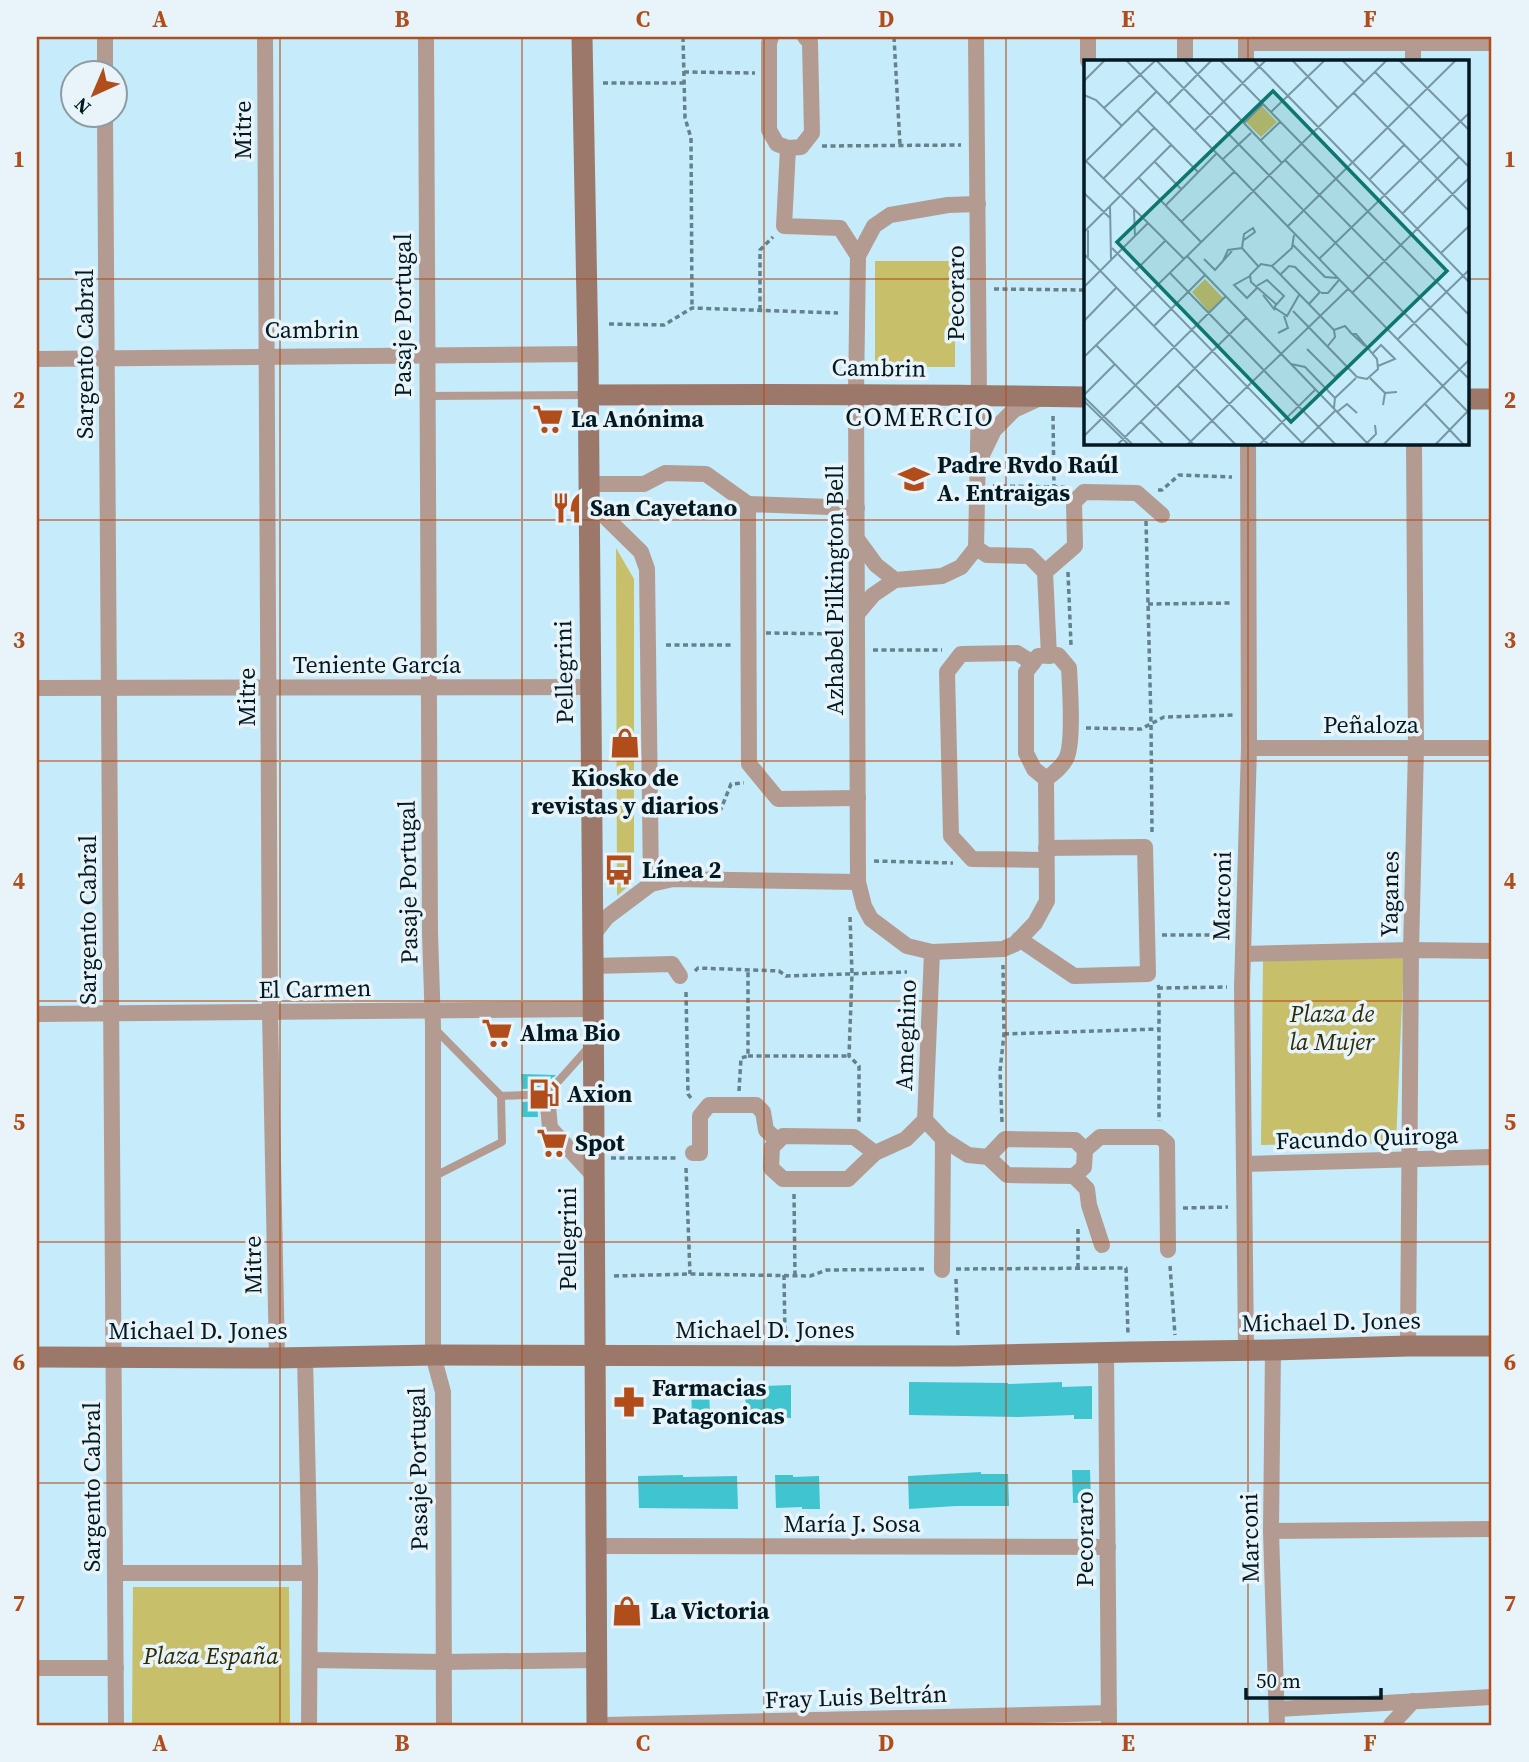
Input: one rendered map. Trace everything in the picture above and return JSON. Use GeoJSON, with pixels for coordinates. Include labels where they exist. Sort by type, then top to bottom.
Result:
{"type":"FeatureCollection","features":[{"type":"Feature","properties":{"kind":"street"},"geometry":{"type":"LineString","coordinates":[[105,37],[105,60]]}},
{"type":"Feature","properties":{"kind":"street","name":"Mitre"},"geometry":{"type":"LineString","coordinates":[[265,37],[271,1013],[277,1358]]}},
{"type":"Feature","properties":{"kind":"street","name":"Pasaje Portugal"},"geometry":{"type":"LineString","coordinates":[[426,37],[433,1355],[443,1392],[444,1725]]}},
{"type":"Feature","properties":{"kind":"street","name":"Pellegrini"},"geometry":{"type":"LineString","coordinates":[[582,37],[591,687],[597,1725]]}},
{"type":"Feature","properties":{"kind":"street"},"geometry":{"type":"LineString","coordinates":[[771,37],[769,130],[777,144],[794,147]]}},
{"type":"Feature","properties":{"kind":"street"},"geometry":{"type":"LineString","coordinates":[[805,37],[810,42],[811,133],[794,147],[785,226],[840,228],[858,256]]}},
{"type":"Feature","properties":{"kind":"street","name":"Pecoraro"},"geometry":{"type":"LineString","coordinates":[[976,37],[979,397],[976,548]]}},
{"type":"Feature","properties":{"kind":"street"},"geometry":{"type":"LineString","coordinates":[[1087,37],[1088,60]]}},
{"type":"Feature","properties":{"kind":"street"},"geometry":{"type":"LineString","coordinates":[[1185,37],[1185,60]]}},
{"type":"Feature","properties":{"kind":"street"},"geometry":{"type":"LineString","coordinates":[[1247,60],[1246,40],[1492,43]]}},
{"type":"Feature","properties":{"kind":"street"},"geometry":{"type":"LineString","coordinates":[[1413,40],[1413,60]]}},
{"type":"Feature","properties":{"kind":"street","name":"Sargento Cabral"},"geometry":{"type":"LineString","coordinates":[[105,130],[116,1725]]}},
{"type":"Feature","properties":{"kind":"street","name":"Azhabel Pilkington Bell"},"geometry":{"type":"LineString","coordinates":[[858,882],[858,256],[874,226],[890,215],[948,205],[978,204]]}},
{"type":"Feature","properties":{"kind":"street","name":"Cambrin"},"geometry":{"type":"LineString","coordinates":[[37,359],[588,354]]}},
{"type":"Feature","properties":{"kind":"street","name":"Cambrin"},"geometry":{"type":"LineString","coordinates":[[587,395],[1084,397]]}},
{"type":"Feature","properties":{"kind":"street"},"geometry":{"type":"LineString","coordinates":[[978,465],[994,430],[1014,410],[1049,396]]}},
{"type":"Feature","properties":{"kind":"street"},"geometry":{"type":"LineString","coordinates":[[1470,399],[1492,399]]}},
{"type":"Feature","properties":{"kind":"street","name":"Marconi"},"geometry":{"type":"LineString","coordinates":[[1246,1350],[1242,987],[1250,748],[1248,444]]}},
{"type":"Feature","properties":{"kind":"street","name":"Yaganes"},"geometry":{"type":"LineString","coordinates":[[1408,1346],[1411,950],[1416,748],[1414,444]]}},
{"type":"Feature","properties":{"kind":"street"},"geometry":{"type":"LineString","coordinates":[[589,492],[644,484],[665,473],[706,474],[748,504],[857,508]]}},
{"type":"Feature","properties":{"kind":"street"},"geometry":{"type":"LineString","coordinates":[[589,492],[641,552],[647,569],[651,884]]}},
{"type":"Feature","properties":{"kind":"street"},"geometry":{"type":"LineString","coordinates":[[1045,572],[1075,546],[1074,502],[1084,492],[1137,493],[1162,515]]}},
{"type":"Feature","properties":{"kind":"street"},"geometry":{"type":"LineString","coordinates":[[748,504],[749,764],[778,799],[858,798]]}},
{"type":"Feature","properties":{"kind":"street"},"geometry":{"type":"LineString","coordinates":[[857,539],[876,565],[895,580]]}},
{"type":"Feature","properties":{"kind":"street"},"geometry":{"type":"LineString","coordinates":[[858,614],[873,595],[895,580],[942,576],[961,567],[976,548],[987,555],[1029,556],[1045,572],[1053,655]]}},
{"type":"Feature","properties":{"kind":"street"},"geometry":{"type":"LineString","coordinates":[[1019,939],[1074,976],[1148,974],[1145,847],[972,859],[951,836],[947,672],[961,654],[1017,653],[1033,663]]}},
{"type":"Feature","properties":{"kind":"street"},"geometry":{"type":"LineString","coordinates":[[1053,655],[1069,668],[1070,728],[1068,756],[1058,770],[1046,779],[1034,769],[1026,753],[1026,671],[1038,656],[1053,655]]}},
{"type":"Feature","properties":{"kind":"street","name":"Teniente García"},"geometry":{"type":"LineString","coordinates":[[37,688],[591,687]]}},
{"type":"Feature","properties":{"kind":"street","name":"Peñaloza"},"geometry":{"type":"LineString","coordinates":[[1250,748],[1492,748]]}},
{"type":"Feature","properties":{"kind":"street"},"geometry":{"type":"LineString","coordinates":[[592,936],[607,918],[651,884],[673,879],[858,882],[864,906],[871,919],[907,946],[932,952],[1003,949],[1015,944],[1035,923],[1047,901],[1046,779]]}},
{"type":"Feature","properties":{"kind":"street"},"geometry":{"type":"LineString","coordinates":[[1244,954],[1492,951]]}},
{"type":"Feature","properties":{"kind":"street","name":"Ameghino"},"geometry":{"type":"LineString","coordinates":[[925,1120],[932,952]]}},
{"type":"Feature","properties":{"kind":"street"},"geometry":{"type":"LineString","coordinates":[[593,966],[672,964],[683,978]]}},
{"type":"Feature","properties":{"kind":"street","name":"El Carmen"},"geometry":{"type":"LineString","coordinates":[[37,1014],[271,1013],[433,1018],[593,1009]]}},
{"type":"Feature","properties":{"kind":"street"},"geometry":{"type":"LineString","coordinates":[[547,1094],[550,1128],[594,1168]]}},
{"type":"Feature","properties":{"kind":"street"},"geometry":{"type":"LineString","coordinates":[[693,1153],[700,1153],[700,1116],[709,1105],[756,1105],[763,1112],[766,1130],[778,1141]]}},
{"type":"Feature","properties":{"kind":"street"},"geometry":{"type":"LineString","coordinates":[[875,1153],[854,1137],[783,1136],[772,1147],[771,1168],[783,1179],[848,1179],[875,1153],[906,1139],[925,1120],[943,1139],[968,1155],[988,1157],[1007,1175],[1074,1176],[1084,1167],[1085,1150],[1100,1137],[1160,1137],[1167,1143],[1168,1250]]}},
{"type":"Feature","properties":{"kind":"street"},"geometry":{"type":"LineString","coordinates":[[943,1139],[943,1270]]}},
{"type":"Feature","properties":{"kind":"street"},"geometry":{"type":"LineString","coordinates":[[988,1157],[1005,1139],[1074,1140],[1085,1150]]}},
{"type":"Feature","properties":{"kind":"street","name":"Facundo Quiroga"},"geometry":{"type":"LineString","coordinates":[[1244,1164],[1492,1157]]}},
{"type":"Feature","properties":{"kind":"street"},"geometry":{"type":"LineString","coordinates":[[1074,1176],[1087,1189],[1089,1205],[1102,1245]]}},
{"type":"Feature","properties":{"kind":"street","name":"Michael D. Jones"},"geometry":{"type":"LineString","coordinates":[[37,1357],[956,1356],[1492,1346]]}},
{"type":"Feature","properties":{"kind":"street","name":"Marconi"},"geometry":{"type":"LineString","coordinates":[[1273,1350],[1271,1531],[1277,1717]]}},
{"type":"Feature","properties":{"kind":"street","name":"Pecoraro"},"geometry":{"type":"LineString","coordinates":[[1106,1352],[1109,1719]]}},
{"type":"Feature","properties":{"kind":"street"},"geometry":{"type":"LineString","coordinates":[[305,1357],[310,1573],[309,1725]]}},
{"type":"Feature","properties":{"kind":"street"},"geometry":{"type":"LineString","coordinates":[[1271,1531],[1492,1529]]}},
{"type":"Feature","properties":{"kind":"street","name":"María J. Sosa"},"geometry":{"type":"LineString","coordinates":[[595,1546],[1108,1547]]}},
{"type":"Feature","properties":{"kind":"street"},"geometry":{"type":"LineString","coordinates":[[115,1573],[310,1573]]}},
{"type":"Feature","properties":{"kind":"street"},"geometry":{"type":"LineString","coordinates":[[310,1660],[596,1660]]}},
{"type":"Feature","properties":{"kind":"street"},"geometry":{"type":"LineString","coordinates":[[37,1668],[116,1668]]}},
{"type":"Feature","properties":{"kind":"street"},"geometry":{"type":"LineString","coordinates":[[1277,1717],[1413,1701],[1492,1697]]}},
{"type":"Feature","properties":{"kind":"street"},"geometry":{"type":"LineString","coordinates":[[1391,1725],[1413,1701]]}},
{"type":"Feature","properties":{"kind":"street","name":"Fray Luis Beltrán"},"geometry":{"type":"LineString","coordinates":[[605,1725],[1109,1719]]}},
{"type":"Feature","properties":{"kind":"lane"},"geometry":{"type":"LineString","coordinates":[[426,396],[587,395]]}},
{"type":"Feature","properties":{"kind":"lane"},"geometry":{"type":"LineString","coordinates":[[433,1018],[501,1096],[502,1142],[433,1177]]}},
{"type":"Feature","properties":{"kind":"lane"},"geometry":{"type":"LineString","coordinates":[[501,1096],[547,1094],[593,1043]]}},
{"type":"Feature","properties":{"kind":"path"},"geometry":{"type":"LineString","coordinates":[[683,37],[685,118],[691,138],[692,308]]}},
{"type":"Feature","properties":{"kind":"path"},"geometry":{"type":"LineString","coordinates":[[894,37],[900,145]]}},
{"type":"Feature","properties":{"kind":"path"},"geometry":{"type":"LineString","coordinates":[[684,72],[769,73]]}},
{"type":"Feature","properties":{"kind":"path"},"geometry":{"type":"LineString","coordinates":[[603,83],[684,83]]}},
{"type":"Feature","properties":{"kind":"path"},"geometry":{"type":"LineString","coordinates":[[794,147],[977,145]]}},
{"type":"Feature","properties":{"kind":"path"},"geometry":{"type":"LineString","coordinates":[[760,310],[760,250],[785,226]]}},
{"type":"Feature","properties":{"kind":"path"},"geometry":{"type":"LineString","coordinates":[[978,289],[1084,290]]}},
{"type":"Feature","properties":{"kind":"path"},"geometry":{"type":"LineString","coordinates":[[609,324],[664,325],[692,308],[838,313]]}},
{"type":"Feature","properties":{"kind":"path"},"geometry":{"type":"LineString","coordinates":[[1049,396],[1054,487]]}},
{"type":"Feature","properties":{"kind":"path"},"geometry":{"type":"LineString","coordinates":[[1145,500],[1152,723],[1152,842]]}},
{"type":"Feature","properties":{"kind":"path"},"geometry":{"type":"LineString","coordinates":[[1053,655],[1071,645],[1068,571]]}},
{"type":"Feature","properties":{"kind":"path"},"geometry":{"type":"LineString","coordinates":[[1148,604],[1249,603]]}},
{"type":"Feature","properties":{"kind":"path"},"geometry":{"type":"LineString","coordinates":[[666,645],[739,645],[739,634],[748,633],[941,650]]}},
{"type":"Feature","properties":{"kind":"path"},"geometry":{"type":"LineString","coordinates":[[1070,728],[1141,729],[1164,717],[1250,715]]}},
{"type":"Feature","properties":{"kind":"path"},"geometry":{"type":"LineString","coordinates":[[651,814],[721,809],[732,784],[752,783]]}},
{"type":"Feature","properties":{"kind":"path"},"geometry":{"type":"LineString","coordinates":[[849,1056],[852,974],[850,917]]}},
{"type":"Feature","properties":{"kind":"path"},"geometry":{"type":"LineString","coordinates":[[1153,935],[1244,933]]}},
{"type":"Feature","properties":{"kind":"path"},"geometry":{"type":"LineString","coordinates":[[1002,1122],[1000,1071],[1004,1034],[1003,949]]}},
{"type":"Feature","properties":{"kind":"path"},"geometry":{"type":"LineString","coordinates":[[694,1102],[688,1094],[683,978],[698,968],[779,971],[786,976],[907,972]]}},
{"type":"Feature","properties":{"kind":"path"},"geometry":{"type":"LineString","coordinates":[[748,970],[748,1056]]}},
{"type":"Feature","properties":{"kind":"path"},"geometry":{"type":"LineString","coordinates":[[1153,977],[1159,988],[1159,1128]]}},
{"type":"Feature","properties":{"kind":"path"},"geometry":{"type":"LineString","coordinates":[[1004,1034],[1159,1029]]}},
{"type":"Feature","properties":{"kind":"path"},"geometry":{"type":"LineString","coordinates":[[738,1101],[741,1058],[849,1056],[859,1066],[860,1121],[854,1137]]}},
{"type":"Feature","properties":{"kind":"path"},"geometry":{"type":"LineString","coordinates":[[594,1168],[616,1158],[686,1158],[690,1274]]}},
{"type":"Feature","properties":{"kind":"path"},"geometry":{"type":"LineString","coordinates":[[794,1179],[795,1275]]}},
{"type":"Feature","properties":{"kind":"path"},"geometry":{"type":"LineString","coordinates":[[1174,1209],[1245,1207]]}},
{"type":"Feature","properties":{"kind":"path"},"geometry":{"type":"LineString","coordinates":[[1078,1230],[1078,1268]]}},
{"type":"Feature","properties":{"kind":"path"},"geometry":{"type":"LineString","coordinates":[[1168,1250],[1176,1332],[1173,1351]]}},
{"type":"Feature","properties":{"kind":"path"},"geometry":{"type":"LineString","coordinates":[[956,1356],[958,1338],[955,1269],[1126,1268],[1129,1352]]}},
{"type":"Feature","properties":{"kind":"path"},"geometry":{"type":"LineString","coordinates":[[594,1276],[810,1276],[827,1270],[943,1270]]}},
{"type":"Feature","properties":{"kind":"path"},"geometry":{"type":"LineString","coordinates":[[784,1275],[785,1356]]}},
{"type":"Feature","properties":{"kind":"green space"},"geometry":{"type":"Polygon","coordinates":[[[875,261],[955,261],[955,367],[875,367],[875,261]]]}},
{"type":"Feature","properties":{"kind":"green space"},"geometry":{"type":"Polygon","coordinates":[[[616,548],[634,579],[634,881],[617,896],[616,548]]]}},
{"type":"Feature","properties":{"kind":"green space","name":"Plaza de la Mujer"},"geometry":{"type":"Polygon","coordinates":[[[1404,956],[1396,1143],[1261,1145],[1263,960],[1404,956]]]}},
{"type":"Feature","properties":{"kind":"green space","name":"Plaza España"},"geometry":{"type":"Polygon","coordinates":[[[133,1587],[289,1587],[290,1725],[132,1725],[133,1587]]]}},
{"type":"Feature","properties":{"kind":"building"},"geometry":{"type":"Polygon","coordinates":[[[521,1074],[556,1075],[539,1088],[522,1089],[521,1074]]]}},
{"type":"Feature","properties":{"kind":"building"},"geometry":{"type":"Polygon","coordinates":[[[537,1101],[538,1117],[522,1117],[522,1102],[537,1101]]]}},
{"type":"Feature","properties":{"kind":"building"},"geometry":{"type":"Polygon","coordinates":[[[909,1382],[1062,1382],[1062,1387],[1092,1386],[1092,1419],[1074,1419],[1074,1415],[909,1415],[909,1382]]]}},
{"type":"Feature","properties":{"kind":"building"},"geometry":{"type":"Polygon","coordinates":[[[709,1384],[710,1417],[692,1417],[691,1385],[709,1384]]]}},
{"type":"Feature","properties":{"kind":"building"},"geometry":{"type":"Polygon","coordinates":[[[745,1385],[791,1385],[791,1418],[746,1417],[745,1385]]]}},
{"type":"Feature","properties":{"kind":"building"},"geometry":{"type":"Polygon","coordinates":[[[1072,1470],[1090,1470],[1091,1502],[1073,1503],[1072,1470]]]}},
{"type":"Feature","properties":{"kind":"building"},"geometry":{"type":"Polygon","coordinates":[[[981,1472],[1008,1474],[1009,1506],[909,1509],[908,1476],[981,1472]]]}},
{"type":"Feature","properties":{"kind":"building"},"geometry":{"type":"Polygon","coordinates":[[[775,1475],[819,1476],[820,1509],[776,1508],[775,1475]]]}},
{"type":"Feature","properties":{"kind":"building"},"geometry":{"type":"Polygon","coordinates":[[[638,1476],[737,1476],[738,1509],[639,1508],[638,1476]]]}},
{"type":"Feature","properties":{"kind":"place","name":"La Anónima"},"geometry":{"type":"Point","coordinates":[548,419]}},
{"type":"Feature","properties":{"kind":"place","name":"Padre Rvdo Raúl A. Entraigas"},"geometry":{"type":"Point","coordinates":[914,479]}},
{"type":"Feature","properties":{"kind":"place","name":"San Cayetano"},"geometry":{"type":"Point","coordinates":[567,508]}},
{"type":"Feature","properties":{"kind":"place","name":"Kiosko de revistas y diarios"},"geometry":{"type":"Point","coordinates":[625,743]}},
{"type":"Feature","properties":{"kind":"place","name":"Línea 2"},"geometry":{"type":"Point","coordinates":[619,870]}},
{"type":"Feature","properties":{"kind":"place","name":"Alma Bio"},"geometry":{"type":"Point","coordinates":[497,1033]}},
{"type":"Feature","properties":{"kind":"place","name":"Axion"},"geometry":{"type":"Point","coordinates":[544,1094]}},
{"type":"Feature","properties":{"kind":"place","name":"Spot"},"geometry":{"type":"Point","coordinates":[552,1143]}},
{"type":"Feature","properties":{"kind":"place","name":"Farmacias Patagonicas"},"geometry":{"type":"Point","coordinates":[629,1402]}},
{"type":"Feature","properties":{"kind":"place","name":"La Victoria"},"geometry":{"type":"Point","coordinates":[627,1611]}},
{"type":"Feature","properties":{"kind":"district","name":"COMERCIO"},"geometry":{"type":"Point","coordinates":[920,417]}}]}
